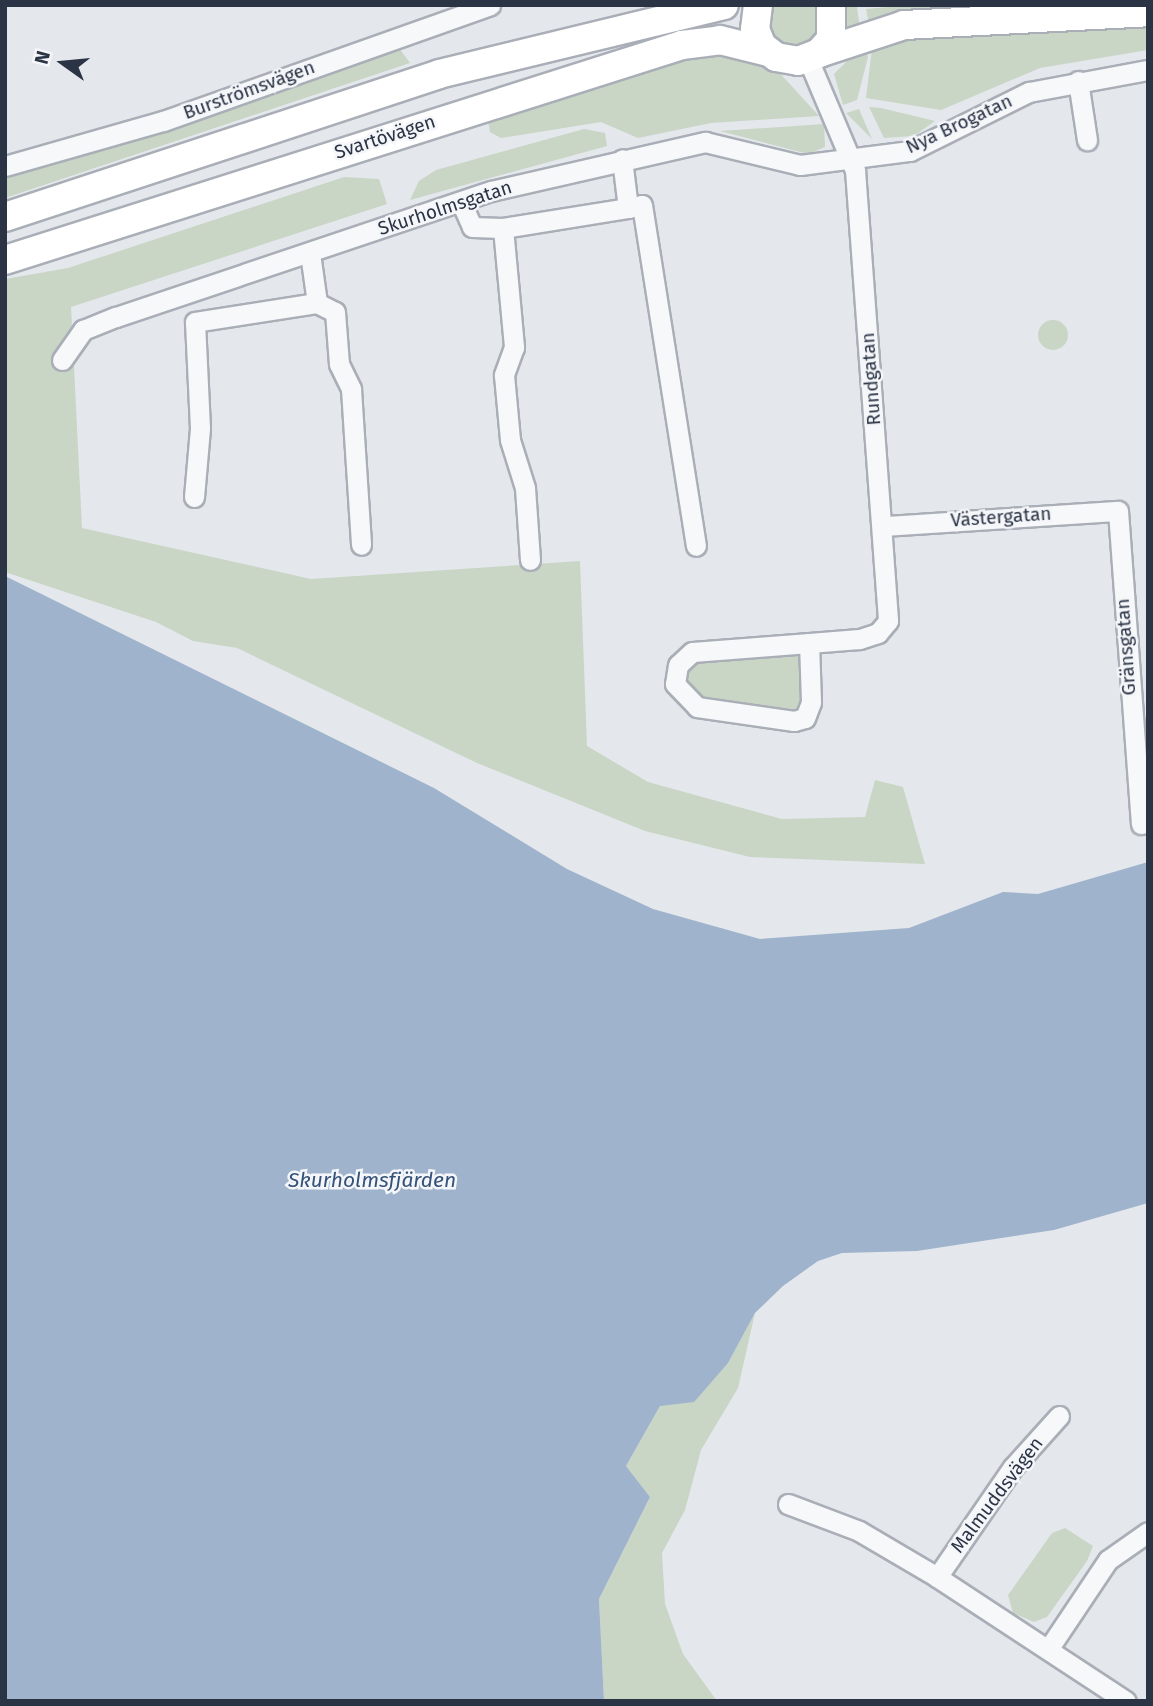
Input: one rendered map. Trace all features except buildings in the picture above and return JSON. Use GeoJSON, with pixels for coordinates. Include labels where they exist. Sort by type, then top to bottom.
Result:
{"type":"FeatureCollection","features":[{"type":"Feature","properties":{"kind":"main road"},"geometry":{"type":"LineString","coordinates":[[5,217],[427,78],[724,5]]}},
{"type":"Feature","properties":{"kind":"main road"},"geometry":{"type":"LineString","coordinates":[[758,5],[755,29],[768,52]]}},
{"type":"Feature","properties":{"kind":"main road"},"geometry":{"type":"LineString","coordinates":[[814,56],[834,30],[831,5]]}},
{"type":"Feature","properties":{"kind":"main road"},"geometry":{"type":"LineString","coordinates":[[814,56],[873,32],[929,22],[1148,12]]}},
{"type":"Feature","properties":{"kind":"main road","name":"Svartövägen"},"geometry":{"type":"LineString","coordinates":[[5,260],[682,45],[720,40],[768,52],[789,61],[814,56]]}},
{"type":"Feature","properties":{"kind":"street","name":"Burströmsvägen"},"geometry":{"type":"LineString","coordinates":[[5,166],[163,121],[489,5]]}},
{"type":"Feature","properties":{"kind":"street","name":"Rundgatan"},"geometry":{"type":"LineString","coordinates":[[809,643],[811,702],[805,718],[716,712],[678,693],[675,673],[692,653],[809,643],[859,639],[884,628],[890,612],[885,526],[851,157],[814,56]]}},
{"type":"Feature","properties":{"kind":"street","name":"Nya Brogatan"},"geometry":{"type":"LineString","coordinates":[[851,157],[909,151],[998,104],[1078,81],[1148,70]]}},
{"type":"Feature","properties":{"kind":"street"},"geometry":{"type":"LineString","coordinates":[[1078,81],[1087,140]]}},
{"type":"Feature","properties":{"kind":"street","name":"Skurholmsgatan"},"geometry":{"type":"LineString","coordinates":[[62,360],[83,330],[461,202],[622,159],[705,142],[800,165],[851,157]]}},
{"type":"Feature","properties":{"kind":"street"},"geometry":{"type":"LineString","coordinates":[[622,159],[628,208]]}},
{"type":"Feature","properties":{"kind":"street"},"geometry":{"type":"LineString","coordinates":[[461,202],[472,228],[503,228],[642,205],[696,547]]}},
{"type":"Feature","properties":{"kind":"street"},"geometry":{"type":"LineString","coordinates":[[503,228],[514,347],[504,374],[509,440],[525,488],[530,560]]}},
{"type":"Feature","properties":{"kind":"street"},"geometry":{"type":"LineString","coordinates":[[310,253],[317,303]]}},
{"type":"Feature","properties":{"kind":"street"},"geometry":{"type":"LineString","coordinates":[[211,286],[218,318]]}},
{"type":"Feature","properties":{"kind":"street"},"geometry":{"type":"LineString","coordinates":[[194,497],[200,428],[193,326],[218,318],[317,303],[335,312],[339,365],[351,389],[361,545]]}},
{"type":"Feature","properties":{"kind":"street","name":"Västergatan"},"geometry":{"type":"LineString","coordinates":[[885,526],[1118,511]]}},
{"type":"Feature","properties":{"kind":"street","name":"Gränsgatan"},"geometry":{"type":"LineString","coordinates":[[1118,511],[1141,824]]}},
{"type":"Feature","properties":{"kind":"street","name":"Malmuddsvägen"},"geometry":{"type":"LineString","coordinates":[[937,1577],[1013,1467],[1059,1416]]}},
{"type":"Feature","properties":{"kind":"street"},"geometry":{"type":"LineString","coordinates":[[788,1504],[859,1531],[1049,1648],[1126,1701]]}},
{"type":"Feature","properties":{"kind":"street"},"geometry":{"type":"LineString","coordinates":[[1049,1648],[1108,1560],[1148,1532]]}},
{"type":"Feature","properties":{"kind":"green space"},"geometry":{"type":"Polygon","coordinates":[[[772,5],[817,5],[818,36],[803,47],[785,47],[768,26],[772,5]]]}},
{"type":"Feature","properties":{"kind":"green space"},"geometry":{"type":"Polygon","coordinates":[[[845,5],[857,7],[860,28],[848,33],[845,5]]]}},
{"type":"Feature","properties":{"kind":"green space"},"geometry":{"type":"Polygon","coordinates":[[[911,5],[1035,5],[924,11],[869,24],[866,9],[911,5]]]}},
{"type":"Feature","properties":{"kind":"green space"},"geometry":{"type":"Polygon","coordinates":[[[1148,22],[1148,50],[1040,68],[941,110],[866,98],[873,40],[1148,22]]]}},
{"type":"Feature","properties":{"kind":"green space"},"geometry":{"type":"Polygon","coordinates":[[[864,44],[868,57],[857,100],[843,105],[834,74],[864,44]]]}},
{"type":"Feature","properties":{"kind":"green space"},"geometry":{"type":"Polygon","coordinates":[[[399,48],[410,63],[5,198],[5,175],[243,104],[399,48]]]}},
{"type":"Feature","properties":{"kind":"green space"},"geometry":{"type":"Polygon","coordinates":[[[693,51],[743,55],[777,70],[819,116],[711,123],[638,138],[601,122],[501,138],[490,132],[488,121],[693,51]]]}},
{"type":"Feature","properties":{"kind":"green space"},"geometry":{"type":"Polygon","coordinates":[[[869,107],[935,121],[914,136],[884,138],[869,107]]]}},
{"type":"Feature","properties":{"kind":"green space"},"geometry":{"type":"Polygon","coordinates":[[[859,109],[865,123],[872,139],[846,113],[859,109]]]}},
{"type":"Feature","properties":{"kind":"green space"},"geometry":{"type":"Polygon","coordinates":[[[824,124],[825,147],[808,154],[720,131],[824,124]]]}},
{"type":"Feature","properties":{"kind":"green space"},"geometry":{"type":"Polygon","coordinates":[[[584,129],[605,133],[607,146],[410,200],[419,181],[436,170],[584,129]]]}},
{"type":"Feature","properties":{"kind":"green space"},"geometry":{"type":"Polygon","coordinates":[[[344,177],[379,179],[387,204],[71,307],[82,528],[311,579],[580,561],[587,746],[648,782],[782,819],[865,817],[875,780],[903,787],[925,864],[750,857],[645,831],[477,763],[237,648],[193,641],[156,622],[5,572],[5,279],[68,268],[344,177]]]}},
{"type":"Feature","properties":{"kind":"green space"},"geometry":{"type":"Polygon","coordinates":[[[1053,320],[1059,321],[1067,329],[1067,341],[1059,349],[1053,350],[1047,349],[1039,341],[1038,335],[1039,329],[1047,321],[1053,320]]]}},
{"type":"Feature","properties":{"kind":"green space"},"geometry":{"type":"Polygon","coordinates":[[[809,643],[802,717],[685,700],[682,659],[809,643]]]}},
{"type":"Feature","properties":{"kind":"green space"},"geometry":{"type":"Polygon","coordinates":[[[755,1313],[738,1388],[701,1450],[685,1510],[662,1553],[665,1604],[683,1654],[717,1701],[604,1701],[599,1599],[650,1497],[626,1466],[660,1406],[728,1363],[755,1313]]]}},
{"type":"Feature","properties":{"kind":"green space"},"geometry":{"type":"Polygon","coordinates":[[[1065,1528],[1093,1546],[1087,1561],[1047,1617],[1034,1622],[1013,1613],[1008,1595],[1052,1533],[1065,1528]]]}},
{"type":"Feature","properties":{"kind":"water","name":"Skurholmsfjärden"},"geometry":{"type":"Polygon","coordinates":[[[5,576],[434,788],[567,869],[653,909],[760,939],[909,928],[1003,892],[1038,894],[1148,862],[1148,1203],[1054,1230],[917,1251],[842,1253],[818,1261],[783,1286],[755,1313],[728,1363],[694,1402],[660,1406],[626,1466],[650,1497],[599,1599],[604,1701],[5,1701],[5,576]]]}}]}
